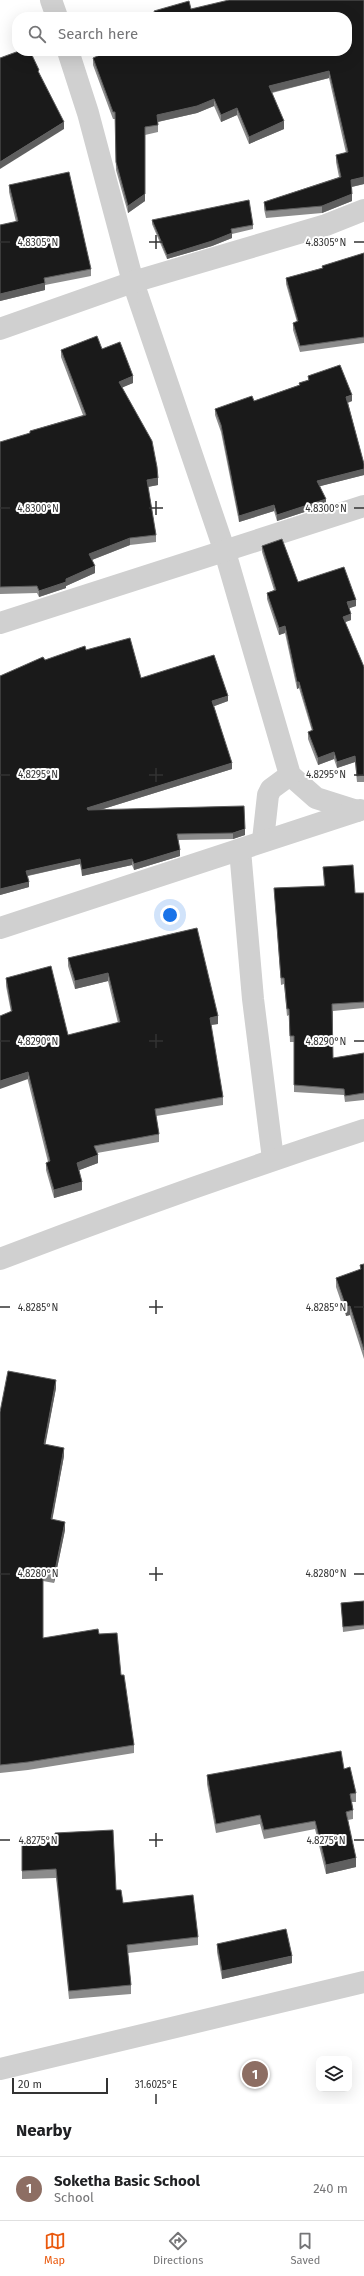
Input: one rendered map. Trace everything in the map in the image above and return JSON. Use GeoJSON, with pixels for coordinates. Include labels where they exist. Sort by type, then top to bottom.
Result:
{"type":"FeatureCollection","features":[{"type":"Feature","properties":{"kind":"street"},"geometry":{"type":"LineString","coordinates":[[51,0],[55,12]]}},
{"type":"Feature","properties":{"kind":"street"},"geometry":{"type":"LineString","coordinates":[[70,56],[88,113],[133,282],[225,552],[290,775],[316,798],[360,810]]}},
{"type":"Feature","properties":{"kind":"street"},"geometry":{"type":"LineString","coordinates":[[0,329],[133,282],[326,225],[364,210]]}},
{"type":"Feature","properties":{"kind":"street"},"geometry":{"type":"LineString","coordinates":[[0,623],[225,552],[364,506]]}},
{"type":"Feature","properties":{"kind":"street"},"geometry":{"type":"LineString","coordinates":[[262,840],[268,794],[271,789],[290,775]]}},
{"type":"Feature","properties":{"kind":"street"},"geometry":{"type":"LineString","coordinates":[[0,928],[240,850],[262,840],[360,810]]}},
{"type":"Feature","properties":{"kind":"street"},"geometry":{"type":"LineString","coordinates":[[240,850],[253,999],[273,1159]]}},
{"type":"Feature","properties":{"kind":"street"},"geometry":{"type":"LineString","coordinates":[[0,1259],[105,1219],[273,1159],[364,1130]]}},
{"type":"Feature","properties":{"kind":"street"},"geometry":{"type":"LineString","coordinates":[[0,2069],[364,1982]]}},
{"type":"Feature","properties":{"kind":"building"},"geometry":{"type":"Polygon","coordinates":[[[229,0],[364,0],[364,177],[351,180],[352,194],[322,206],[266,211],[264,202],[341,177],[336,155],[348,152],[329,71],[269,86],[284,121],[249,137],[237,108],[221,115],[214,99],[197,106],[157,115],[158,125],[145,127],[145,194],[128,206],[116,162],[115,112],[113,112],[93,58],[98,56],[352,56],[352,12],[154,11],[189,1],[191,9],[229,0]]]}},
{"type":"Feature","properties":{"kind":"building"},"geometry":{"type":"Polygon","coordinates":[[[12,54],[12,56],[32,56],[39,70],[38,71],[64,122],[0,162],[0,58],[12,54]]]}},
{"type":"Feature","properties":{"kind":"building"},"geometry":{"type":"Polygon","coordinates":[[[69,172],[91,269],[44,278],[45,283],[0,294],[0,225],[18,221],[9,185],[69,172]]]}},
{"type":"Feature","properties":{"kind":"building"},"geometry":{"type":"Polygon","coordinates":[[[249,200],[253,225],[231,229],[232,233],[167,255],[152,220],[249,200]]]}},
{"type":"Feature","properties":{"kind":"building"},"geometry":{"type":"Polygon","coordinates":[[[364,253],[364,337],[300,346],[293,323],[298,321],[286,278],[323,268],[322,266],[364,253]]]}},
{"type":"Feature","properties":{"kind":"building"},"geometry":{"type":"Polygon","coordinates":[[[97,336],[102,349],[120,342],[133,376],[119,382],[152,441],[158,478],[147,480],[156,535],[130,538],[89,554],[95,566],[66,579],[66,582],[39,591],[37,586],[0,587],[0,442],[30,433],[30,431],[86,415],[61,350],[97,336]]]}},
{"type":"Feature","properties":{"kind":"building"},"geometry":{"type":"Polygon","coordinates":[[[340,365],[352,395],[346,397],[364,464],[364,469],[317,481],[326,499],[277,515],[274,505],[239,516],[221,425],[215,409],[252,396],[254,401],[300,385],[299,383],[309,380],[308,376],[340,365]]]}},
{"type":"Feature","properties":{"kind":"building"},"geometry":{"type":"Polygon","coordinates":[[[282,539],[298,582],[344,567],[356,600],[347,602],[351,614],[343,617],[364,667],[364,775],[357,776],[355,756],[337,762],[334,752],[318,758],[308,732],[313,730],[299,682],[297,682],[285,626],[279,628],[267,593],[276,590],[262,546],[282,539]]]}},
{"type":"Feature","properties":{"kind":"building"},"geometry":{"type":"Polygon","coordinates":[[[130,638],[141,678],[214,655],[228,696],[212,701],[232,763],[87,808],[88,810],[244,806],[245,829],[233,833],[177,834],[180,850],[134,864],[132,859],[82,870],[80,859],[26,871],[29,882],[0,889],[0,676],[43,657],[45,660],[85,646],[86,650],[130,638]]]}},
{"type":"Feature","properties":{"kind":"building"},"geometry":{"type":"Polygon","coordinates":[[[353,865],[355,893],[364,893],[364,1002],[332,1004],[333,1058],[364,1053],[364,1093],[345,1096],[344,1089],[294,1085],[294,1036],[290,1036],[289,1009],[287,1009],[284,978],[281,978],[274,888],[325,886],[323,867],[353,865]]]}},
{"type":"Feature","properties":{"kind":"building"},"geometry":{"type":"Polygon","coordinates":[[[197,928],[218,1016],[210,1018],[223,1097],[155,1109],[159,1134],[94,1146],[98,1155],[77,1163],[82,1182],[54,1190],[46,1163],[50,1161],[28,1072],[0,1081],[0,1016],[12,1011],[6,978],[51,966],[68,1035],[120,1022],[108,973],[75,981],[68,958],[197,928]]]}},
{"type":"Feature","properties":{"kind":"building"},"geometry":{"type":"Polygon","coordinates":[[[364,1264],[364,1350],[350,1306],[346,1307],[336,1278],[361,1269],[360,1265],[364,1264]]]}},
{"type":"Feature","properties":{"kind":"building"},"geometry":{"type":"Polygon","coordinates":[[[8,1371],[56,1380],[44,1444],[64,1448],[51,1519],[65,1522],[54,1575],[43,1573],[43,1638],[98,1629],[99,1634],[117,1633],[121,1675],[124,1675],[134,1745],[0,1765],[0,1412],[8,1371]]]}},
{"type":"Feature","properties":{"kind":"building"},"geometry":{"type":"Polygon","coordinates":[[[364,1601],[364,1625],[343,1627],[341,1603],[364,1601]]]}},
{"type":"Feature","properties":{"kind":"building"},"geometry":{"type":"Polygon","coordinates":[[[341,1751],[344,1769],[350,1767],[356,1793],[350,1794],[353,1810],[346,1812],[356,1858],[326,1865],[315,1821],[264,1830],[260,1815],[216,1824],[207,1775],[341,1751]]]}},
{"type":"Feature","properties":{"kind":"building"},"geometry":{"type":"Polygon","coordinates":[[[113,1830],[116,1890],[121,1890],[123,1903],[193,1895],[198,1937],[127,1945],[131,1985],[69,1991],[56,1869],[22,1871],[22,1844],[55,1842],[55,1833],[113,1830]]]}},
{"type":"Feature","properties":{"kind":"building"},"geometry":{"type":"Polygon","coordinates":[[[286,1929],[292,1956],[222,1971],[217,1944],[286,1929]]]}},
{"type":"Feature","properties":{"kind":"place","name":"Soketha Basic School"},"geometry":{"type":"Point","coordinates":[255,2074]}}]}
